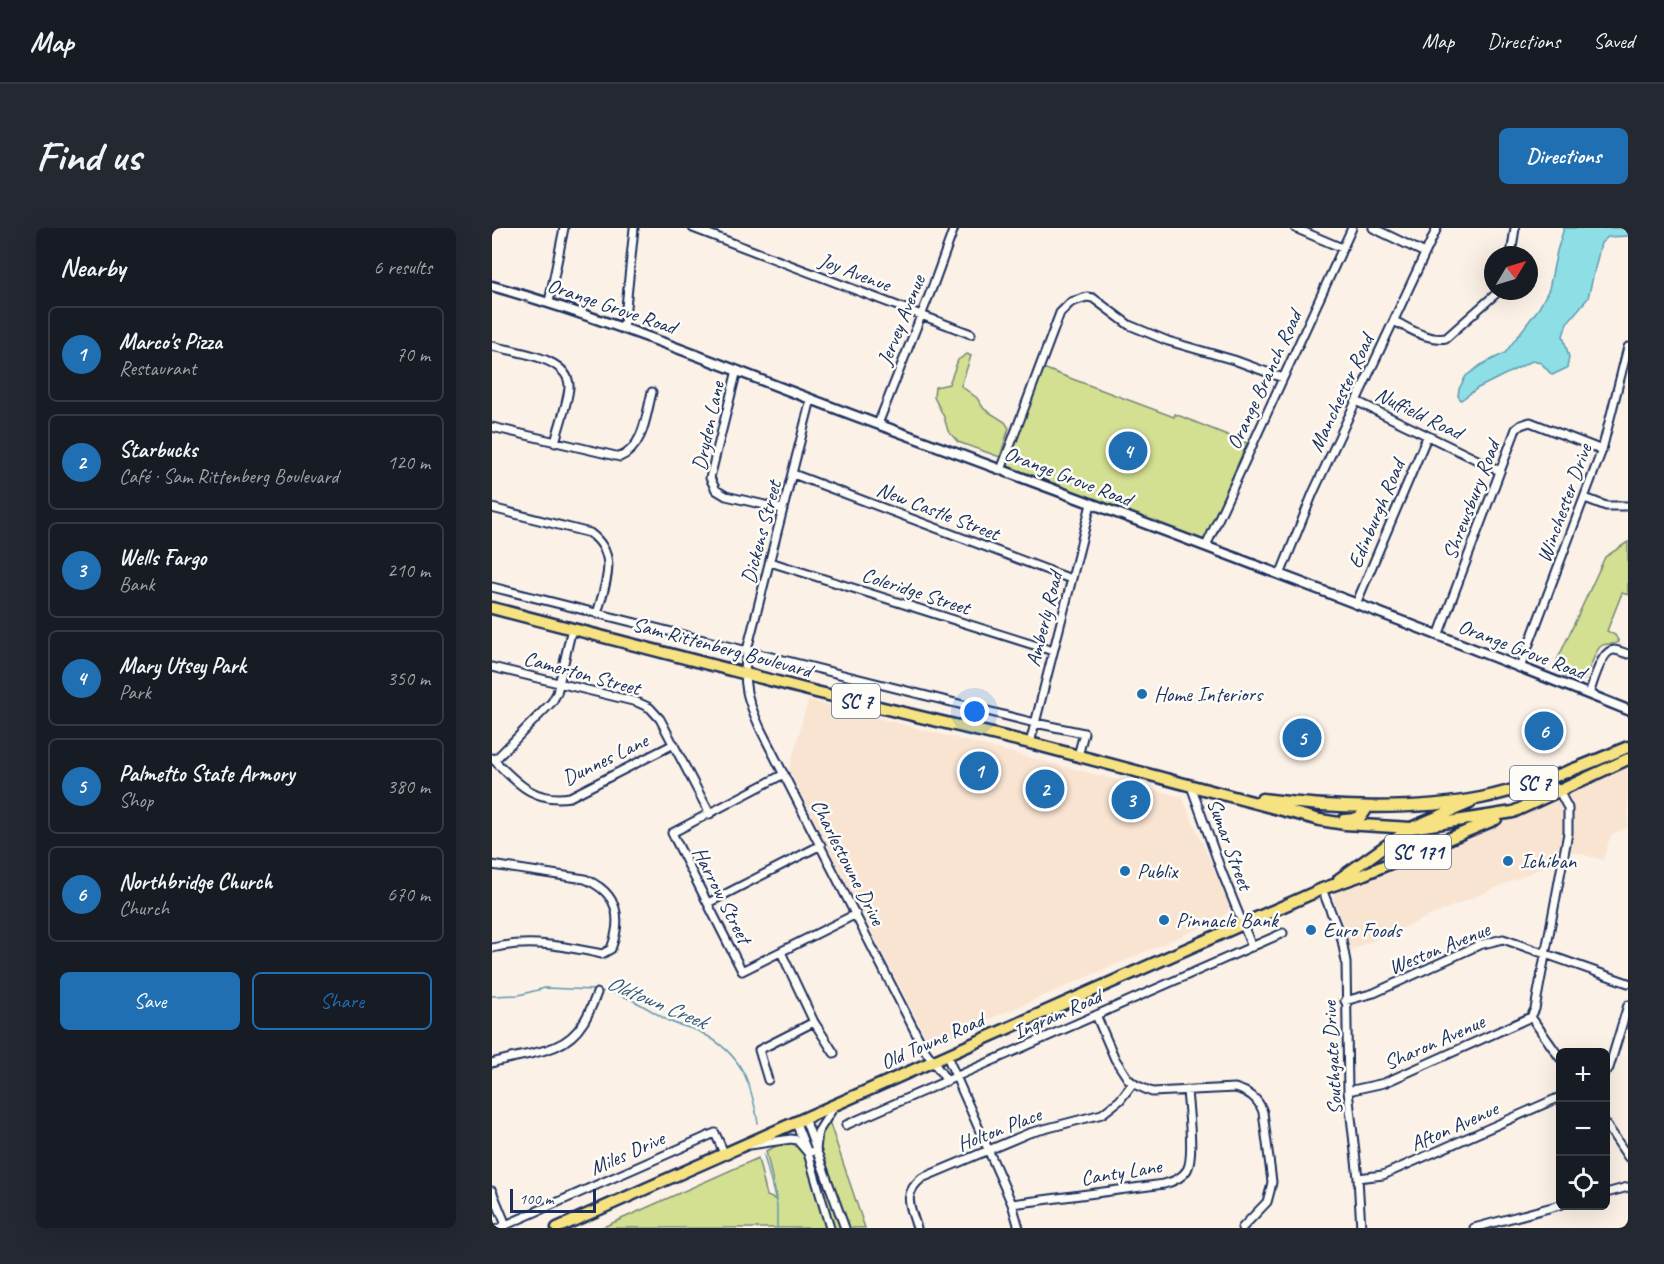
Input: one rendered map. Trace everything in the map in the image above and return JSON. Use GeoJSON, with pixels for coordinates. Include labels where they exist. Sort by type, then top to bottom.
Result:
{"type":"FeatureCollection","features":[{"type":"Feature","properties":{"kind":"main road","name":"Sam Rittenberg Boulevard"},"geometry":{"type":"LineString","coordinates":[[492,608],[744,674],[1030,743],[1320,820],[1345,824],[1411,828],[1513,812],[1628,759]]}},
{"type":"Feature","properties":{"kind":"main road","name":"Sam Rittenberg Boulevard"},"geometry":{"type":"LineString","coordinates":[[1220,794],[1367,807],[1417,805],[1481,798],[1587,765],[1628,747]]}},
{"type":"Feature","properties":{"kind":"main road"},"geometry":{"type":"LineString","coordinates":[[1513,812],[1540,791],[1540,781],[1559,791],[1568,779],[1587,765]]}},
{"type":"Feature","properties":{"kind":"main road","name":"Old Towne Road"},"geometry":{"type":"LineString","coordinates":[[1322,890],[1411,828],[1481,798]]}},
{"type":"Feature","properties":{"kind":"main road"},"geometry":{"type":"LineString","coordinates":[[1320,820],[1353,820],[1363,815],[1367,807]]}},
{"type":"Feature","properties":{"kind":"main road","name":"Old Towne Road"},"geometry":{"type":"LineString","coordinates":[[557,1228],[1322,890],[1513,812]]}},
{"type":"Feature","properties":{"kind":"street"},"geometry":{"type":"LineString","coordinates":[[549,302],[564,228]]}},
{"type":"Feature","properties":{"kind":"street"},"geometry":{"type":"LineString","coordinates":[[624,327],[634,228]]}},
{"type":"Feature","properties":{"kind":"street","name":"Joy Avenue"},"geometry":{"type":"LineString","coordinates":[[693,228],[971,334]]}},
{"type":"Feature","properties":{"kind":"street","name":"Jervey Avenue"},"geometry":{"type":"LineString","coordinates":[[878,424],[954,228]]}},
{"type":"Feature","properties":{"kind":"street"},"geometry":{"type":"LineString","coordinates":[[1295,228],[1342,248]]}},
{"type":"Feature","properties":{"kind":"street","name":"Orange Branch Road"},"geometry":{"type":"LineString","coordinates":[[1206,546],[1352,228]]}},
{"type":"Feature","properties":{"kind":"street"},"geometry":{"type":"LineString","coordinates":[[1373,228],[1425,253]]}},
{"type":"Feature","properties":{"kind":"street","name":"Manchester Road"},"geometry":{"type":"LineString","coordinates":[[1280,575],[1313,493],[1437,228]]}},
{"type":"Feature","properties":{"kind":"street"},"geometry":{"type":"LineString","coordinates":[[1512,246],[1515,228]]}},
{"type":"Feature","properties":{"kind":"street","name":"Orange Grove Road"},"geometry":{"type":"LineString","coordinates":[[492,286],[624,327],[1206,546],[1628,710]]}},
{"type":"Feature","properties":{"kind":"street"},"geometry":{"type":"LineString","coordinates":[[1001,470],[1060,313],[1078,298],[1093,298],[1129,325],[1168,341],[1234,360],[1283,378]]}},
{"type":"Feature","properties":{"kind":"street"},"geometry":{"type":"LineString","coordinates":[[1394,321],[1436,340],[1446,338],[1489,300]]}},
{"type":"Feature","properties":{"kind":"street"},"geometry":{"type":"LineString","coordinates":[[492,346],[552,362],[568,375],[569,387],[555,443]]}},
{"type":"Feature","properties":{"kind":"street","name":"Winchester Drive"},"geometry":{"type":"LineString","coordinates":[[1520,668],[1602,450],[1628,346]]}},
{"type":"Feature","properties":{"kind":"street","name":"Dryden Lane"},"geometry":{"type":"LineString","coordinates":[[737,370],[710,478],[716,490],[726,496],[782,509]]}},
{"type":"Feature","properties":{"kind":"street"},"geometry":{"type":"LineString","coordinates":[[492,427],[620,458],[638,444],[652,392]]}},
{"type":"Feature","properties":{"kind":"street","name":"Dickens Street"},"geometry":{"type":"LineString","coordinates":[[744,674],[747,650],[811,399]]}},
{"type":"Feature","properties":{"kind":"street","name":"Nuffield Road"},"geometry":{"type":"LineString","coordinates":[[1356,401],[1500,471]]}},
{"type":"Feature","properties":{"kind":"street","name":"Shrewsbury Road"},"geometry":{"type":"LineString","coordinates":[[1438,636],[1515,429],[1530,422],[1602,450]]}},
{"type":"Feature","properties":{"kind":"street","name":"Edinburgh Road"},"geometry":{"type":"LineString","coordinates":[[1356,604],[1427,437]]}},
{"type":"Feature","properties":{"kind":"street","name":"New Castle Street"},"geometry":{"type":"LineString","coordinates":[[793,474],[1071,579]]}},
{"type":"Feature","properties":{"kind":"street"},"geometry":{"type":"LineString","coordinates":[[1585,498],[1606,506],[1628,506]]}},
{"type":"Feature","properties":{"kind":"street","name":"Amberly Road"},"geometry":{"type":"LineString","coordinates":[[1030,743],[1091,504]]}},
{"type":"Feature","properties":{"kind":"street"},"geometry":{"type":"LineString","coordinates":[[492,508],[590,533],[599,540],[606,551],[608,573],[597,614]]}},
{"type":"Feature","properties":{"kind":"street","name":"Coleridge Street"},"geometry":{"type":"LineString","coordinates":[[770,562],[1053,651]]}},
{"type":"Feature","properties":{"kind":"street"},"geometry":{"type":"LineString","coordinates":[[492,587],[1035,723],[1084,733],[1078,756]]}},
{"type":"Feature","properties":{"kind":"street"},"geometry":{"type":"LineString","coordinates":[[493,759],[552,702],[559,683],[572,628]]}},
{"type":"Feature","properties":{"kind":"street"},"geometry":{"type":"LineString","coordinates":[[1589,694],[1602,659],[1607,652],[1614,650],[1628,654]]}},
{"type":"Feature","properties":{"kind":"street","name":"Camerton Street"},"geometry":{"type":"LineString","coordinates":[[492,667],[637,702],[650,708],[660,719],[710,814]]}},
{"type":"Feature","properties":{"kind":"street","name":"Charlestowne Drive"},"geometry":{"type":"LineString","coordinates":[[744,674],[745,687],[754,713],[784,774],[932,1063],[947,1081]]}},
{"type":"Feature","properties":{"kind":"street","name":"Dunnes Lane"},"geometry":{"type":"LineString","coordinates":[[493,759],[514,781],[531,792],[553,800],[570,797],[674,744]]}},
{"type":"Feature","properties":{"kind":"street"},"geometry":{"type":"LineString","coordinates":[[710,814],[784,774]]}},
{"type":"Feature","properties":{"kind":"street","name":"Sumar Street"},"geometry":{"type":"LineString","coordinates":[[1191,786],[1252,947]]}},
{"type":"Feature","properties":{"kind":"street"},"geometry":{"type":"LineString","coordinates":[[1556,1052],[1531,1017],[1535,1009],[1568,833],[1568,808],[1559,791]]}},
{"type":"Feature","properties":{"kind":"street","name":"Harrow Street"},"geometry":{"type":"LineString","coordinates":[[710,814],[672,833],[742,971],[781,952]]}},
{"type":"Feature","properties":{"kind":"street"},"geometry":{"type":"LineString","coordinates":[[708,903],[821,845]]}},
{"type":"Feature","properties":{"kind":"street"},"geometry":{"type":"LineString","coordinates":[[492,865],[585,879],[603,890],[613,901],[618,924],[611,949],[602,954],[549,944],[528,943],[492,948]]}},
{"type":"Feature","properties":{"kind":"street","name":"Southgate Drive"},"geometry":{"type":"LineString","coordinates":[[1322,890],[1334,916],[1346,962],[1348,1091],[1361,1228]]}},
{"type":"Feature","properties":{"kind":"street"},"geometry":{"type":"LineString","coordinates":[[834,1053],[814,1022],[781,952],[856,914]]}},
{"type":"Feature","properties":{"kind":"street","name":"Ingram Road"},"geometry":{"type":"LineString","coordinates":[[846,1125],[1283,933]]}},
{"type":"Feature","properties":{"kind":"street","name":"Weston Avenue"},"geometry":{"type":"LineString","coordinates":[[1345,1001],[1374,993],[1489,942],[1503,939],[1628,983]]}},
{"type":"Feature","properties":{"kind":"street"},"geometry":{"type":"LineString","coordinates":[[492,1063],[509,1057],[555,1048],[567,1042],[579,1030],[597,993]]}},
{"type":"Feature","properties":{"kind":"street"},"geometry":{"type":"LineString","coordinates":[[1610,1062],[1628,1005]]}},
{"type":"Feature","properties":{"kind":"street"},"geometry":{"type":"LineString","coordinates":[[1096,1015],[1122,1072],[1133,1083],[1152,1092],[1235,1088],[1246,1091],[1260,1105],[1263,1112],[1272,1182],[1267,1202],[1242,1228]]}},
{"type":"Feature","properties":{"kind":"street","name":"Sharon Avenue"},"geometry":{"type":"LineString","coordinates":[[1348,1091],[1384,1083],[1531,1017]]}},
{"type":"Feature","properties":{"kind":"street"},"geometry":{"type":"LineString","coordinates":[[768,1080],[759,1050],[814,1022]]}},
{"type":"Feature","properties":{"kind":"street"},"geometry":{"type":"LineString","coordinates":[[947,1056],[1012,1204],[1019,1228]]}},
{"type":"Feature","properties":{"kind":"street","name":"Holton Place"},"geometry":{"type":"LineString","coordinates":[[917,1228],[909,1195],[912,1186],[922,1178],[1037,1130],[1102,1114],[1120,1100],[1133,1083]]}},
{"type":"Feature","properties":{"kind":"street","name":"Canty Lane"},"geometry":{"type":"LineString","coordinates":[[1012,1204],[1164,1184],[1180,1177],[1189,1168],[1191,1155],[1187,1090]]}},
{"type":"Feature","properties":{"kind":"street","name":"Afton Avenue"},"geometry":{"type":"LineString","coordinates":[[1358,1178],[1383,1175],[1556,1099]]}},
{"type":"Feature","properties":{"kind":"street"},"geometry":{"type":"LineString","coordinates":[[816,1150],[818,1132],[835,1106]]}},
{"type":"Feature","properties":{"kind":"street"},"geometry":{"type":"LineString","coordinates":[[801,1121],[816,1150],[845,1228]]}},
{"type":"Feature","properties":{"kind":"street"},"geometry":{"type":"LineString","coordinates":[[801,1121],[808,1154],[830,1228]]}},
{"type":"Feature","properties":{"kind":"street"},"geometry":{"type":"LineString","coordinates":[[1610,1131],[1628,1157]]}},
{"type":"Feature","properties":{"kind":"street","name":"Miles Drive"},"geometry":{"type":"LineString","coordinates":[[503,1226],[715,1133],[724,1153]]}},
{"type":"Feature","properties":{"kind":"street"},"geometry":{"type":"LineString","coordinates":[[741,1146],[791,1139],[797,1140],[808,1154]]}},
{"type":"Feature","properties":{"kind":"street"},"geometry":{"type":"LineString","coordinates":[[808,1154],[816,1150]]}},
{"type":"Feature","properties":{"kind":"street"},"geometry":{"type":"LineString","coordinates":[[1610,1192],[1628,1187]]}},
{"type":"Feature","properties":{"kind":"street"},"geometry":{"type":"LineString","coordinates":[[492,1191],[503,1226]]}},
{"type":"Feature","properties":{"kind":"street"},"geometry":{"type":"LineString","coordinates":[[1474,1228],[1556,1206]]}},
{"type":"Feature","properties":{"kind":"shaded area"},"geometry":{"type":"Polygon","coordinates":[[[808,700],[1182,797],[1230,906],[1228,913],[1209,924],[930,1045],[789,771],[808,700]]]}},
{"type":"Feature","properties":{"kind":"shaded area"},"geometry":{"type":"Polygon","coordinates":[[[1628,766],[1628,827],[1611,835],[1603,860],[1570,851],[1575,824],[1569,796],[1571,791],[1628,766]]]}},
{"type":"Feature","properties":{"kind":"shaded area"},"geometry":{"type":"Polygon","coordinates":[[[1555,801],[1560,803],[1562,808],[1566,832],[1560,860],[1349,951],[1346,931],[1333,899],[1338,890],[1555,801]]]}},
{"type":"Feature","properties":{"kind":"green space"},"geometry":{"type":"Polygon","coordinates":[[[967,354],[971,356],[961,386],[977,398],[984,409],[1005,422],[1009,428],[1000,457],[958,442],[948,431],[934,397],[935,387],[949,384],[958,360],[967,354]]]}},
{"type":"Feature","properties":{"kind":"green space"},"geometry":{"type":"Polygon","coordinates":[[[1043,368],[1174,417],[1175,414],[1247,443],[1206,537],[1197,540],[1011,470],[1007,463],[1043,368]]]}},
{"type":"Feature","properties":{"kind":"green space"},"geometry":{"type":"Polygon","coordinates":[[[1628,542],[1628,595],[1622,593],[1607,631],[1615,635],[1619,642],[1601,646],[1583,680],[1565,676],[1556,663],[1605,557],[1628,542]]]}},
{"type":"Feature","properties":{"kind":"green space"},"geometry":{"type":"Polygon","coordinates":[[[829,1121],[865,1228],[601,1228],[758,1158],[767,1196],[777,1200],[766,1151],[829,1121]]]}},
{"type":"Feature","properties":{"kind":"water"},"geometry":{"type":"Polygon","coordinates":[[[1564,228],[1628,228],[1628,236],[1608,237],[1601,243],[1588,298],[1567,323],[1563,336],[1569,357],[1567,368],[1552,375],[1541,363],[1532,361],[1478,388],[1461,400],[1458,396],[1459,389],[1466,376],[1481,365],[1505,353],[1539,308],[1549,289],[1564,228]]]}},
{"type":"Feature","properties":{"kind":"waterway","name":"Oldtown Creek"},"geometry":{"type":"LineString","coordinates":[[492,996],[519,995],[545,988],[595,990]]}},
{"type":"Feature","properties":{"kind":"waterway","name":"Oldtown Creek"},"geometry":{"type":"LineString","coordinates":[[599,991],[618,994],[635,1001],[671,1022],[702,1033],[727,1050],[748,1082],[758,1123]]}},
{"type":"Feature","properties":{"kind":"waterway","name":"Oldtown Creek"},"geometry":{"type":"LineString","coordinates":[[764,1155],[777,1206],[777,1228]]}},
{"type":"Feature","properties":{"kind":"place","name":"Mary Utsey Park"},"geometry":{"type":"Point","coordinates":[1128,451]}},
{"type":"Feature","properties":{"kind":"place","name":"Home Interiors"},"geometry":{"type":"Point","coordinates":[1142,694]}},
{"type":"Feature","properties":{"kind":"place","name":"Northbridge Church"},"geometry":{"type":"Point","coordinates":[1544,731]}},
{"type":"Feature","properties":{"kind":"place","name":"Palmetto State Armory"},"geometry":{"type":"Point","coordinates":[1302,738]}},
{"type":"Feature","properties":{"kind":"place","name":"Marco's Pizza"},"geometry":{"type":"Point","coordinates":[979,771]}},
{"type":"Feature","properties":{"kind":"place","name":"Starbucks"},"geometry":{"type":"Point","coordinates":[1045,789]}},
{"type":"Feature","properties":{"kind":"place","name":"Wells Fargo"},"geometry":{"type":"Point","coordinates":[1131,800]}},
{"type":"Feature","properties":{"kind":"place","name":"Ichiban"},"geometry":{"type":"Point","coordinates":[1508,861]}},
{"type":"Feature","properties":{"kind":"place","name":"Publix"},"geometry":{"type":"Point","coordinates":[1125,871]}},
{"type":"Feature","properties":{"kind":"place","name":"Pinnacle Bank"},"geometry":{"type":"Point","coordinates":[1164,920]}},
{"type":"Feature","properties":{"kind":"place","name":"Euro Foods"},"geometry":{"type":"Point","coordinates":[1311,930]}}]}
